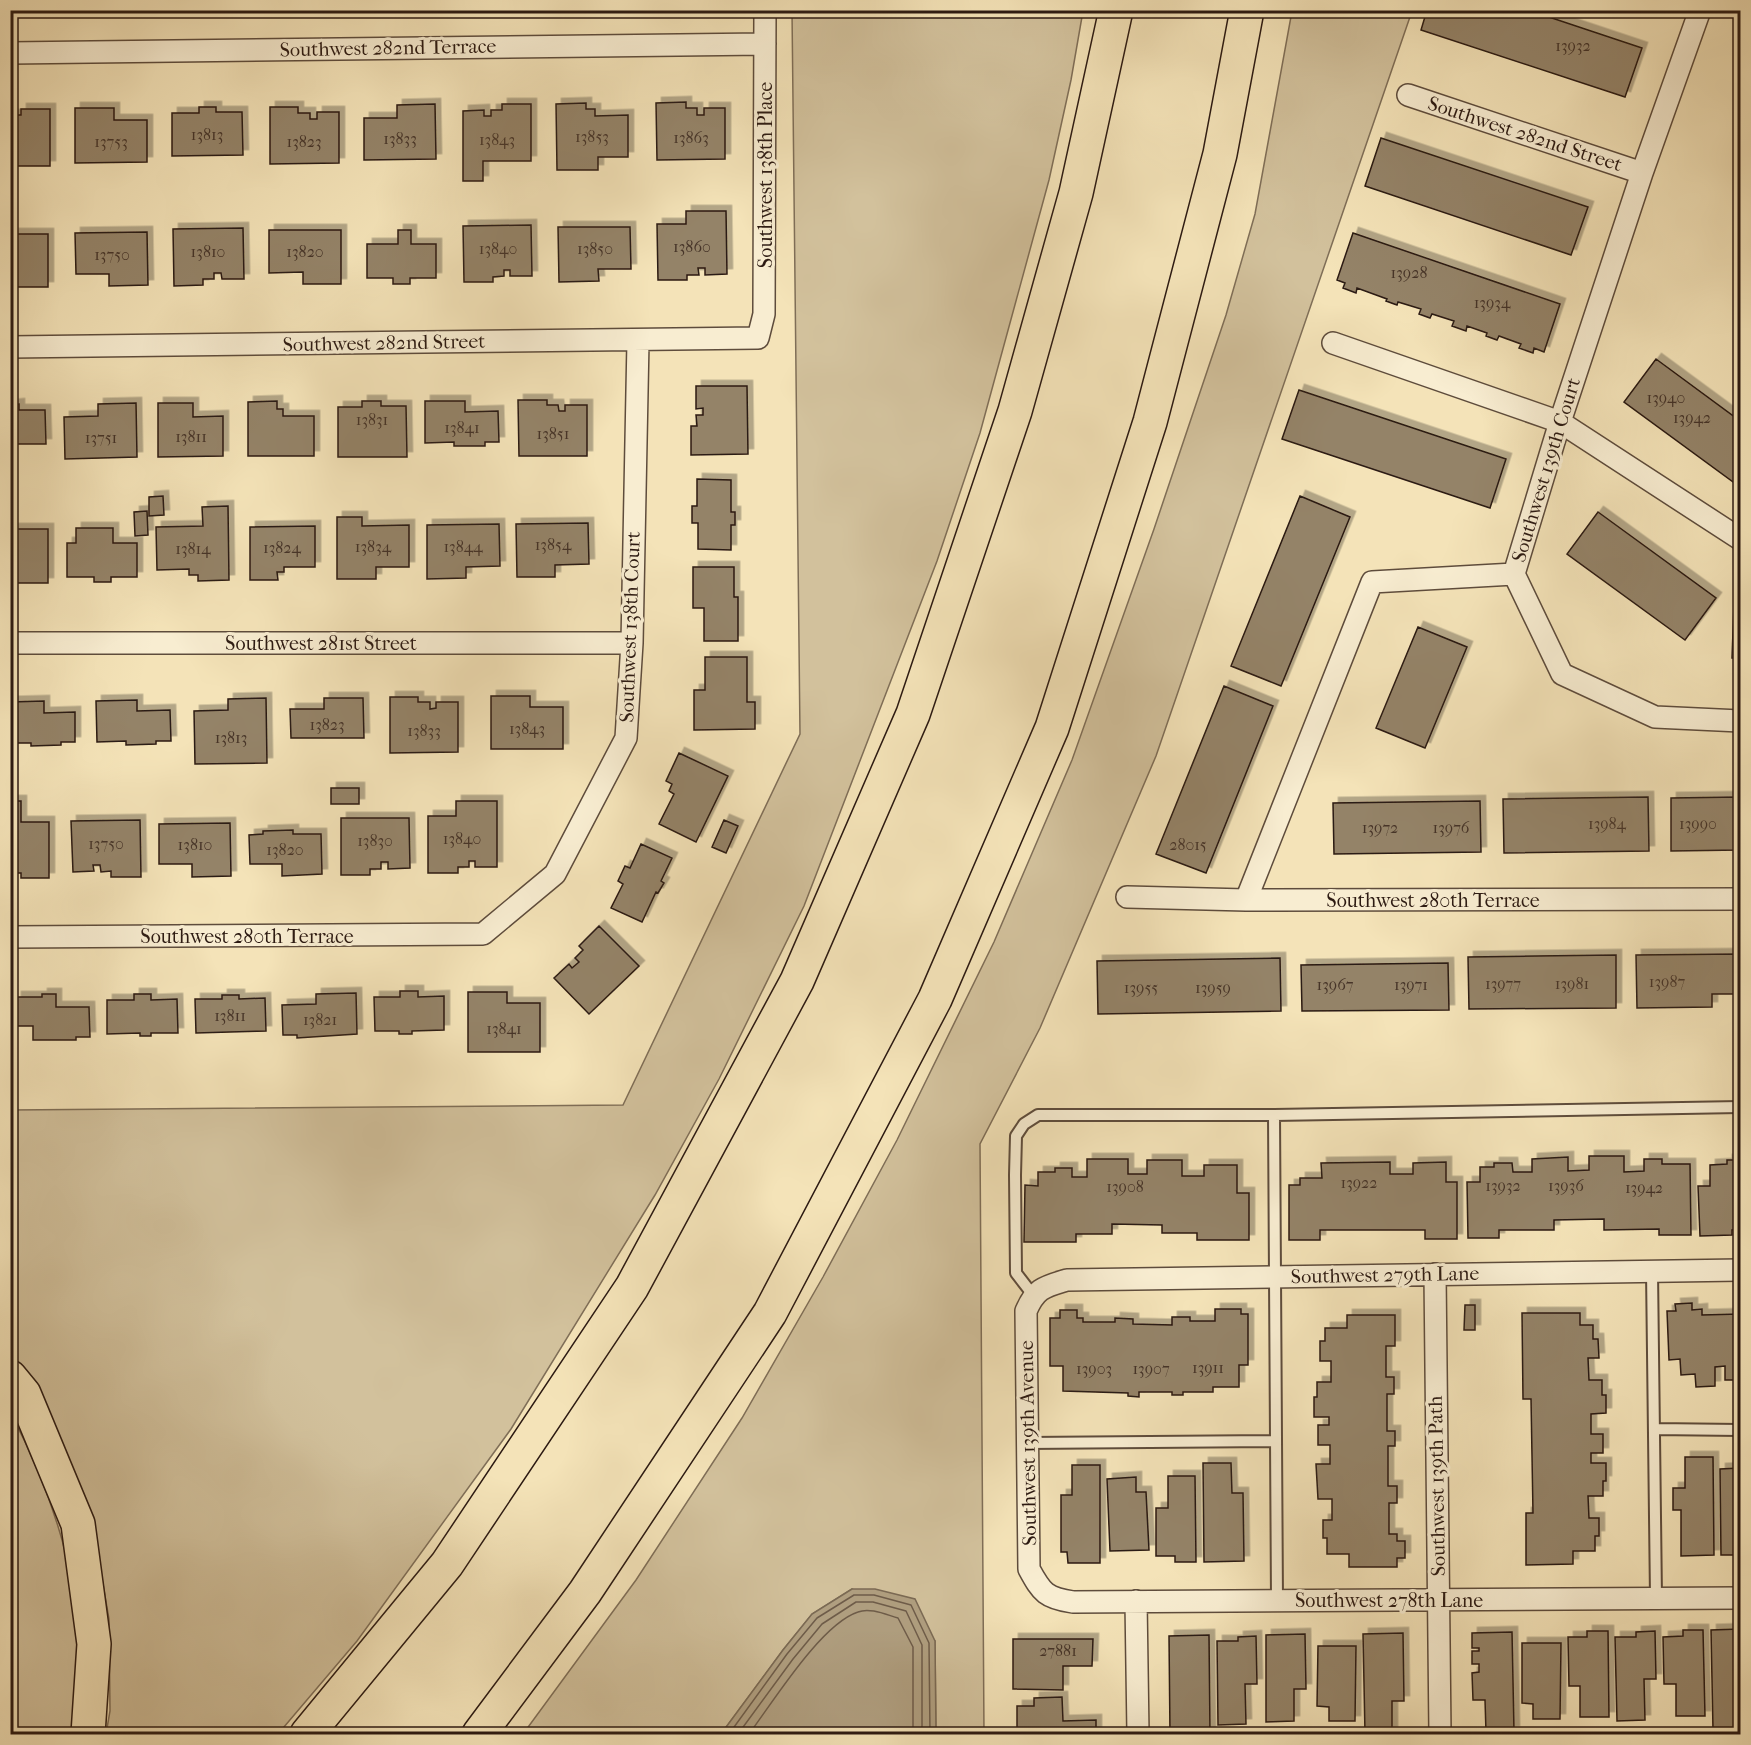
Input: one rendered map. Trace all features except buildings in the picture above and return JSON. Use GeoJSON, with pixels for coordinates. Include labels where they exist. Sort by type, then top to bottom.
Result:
{"type":"FeatureCollection","features":[{"type":"Feature","properties":{"kind":"highway"},"geometry":{"type":"LineString","coordinates":[[1098,98],[1099,10]]}},
{"type":"Feature","properties":{"kind":"highway"},"geometry":{"type":"LineString","coordinates":[[307,1734],[447,1564],[632,1287],[797,981],[916,705],[1015,411],[1076,193],[1116,10]]}},
{"type":"Feature","properties":{"kind":"highway"},"geometry":{"type":"LineString","coordinates":[[479,1734],[585,1592],[770,1313],[935,999],[1053,728],[1146,433],[1220,154],[1247,10]]}},
{"type":"Feature","properties":{"kind":"highway"},"geometry":{"type":"LineString","coordinates":[[10,1377],[24,1394],[78,1524],[94,1644],[88,1734]]}},
{"type":"Feature","properties":{"kind":"street","name":"Southwest 138th Place"},"geometry":{"type":"LineString","coordinates":[[758,338],[764,314],[765,10]]}},
{"type":"Feature","properties":{"kind":"street","name":"Southwest 139th Court"},"geometry":{"type":"LineString","coordinates":[[1246,900],[1372,582],[1514,574],[1560,422],[1642,173],[1700,10]]}},
{"type":"Feature","properties":{"kind":"street","name":"Southwest 282nd Terrace"},"geometry":{"type":"LineString","coordinates":[[10,52],[765,44]]}},
{"type":"Feature","properties":{"kind":"street","name":"Southwest 282nd Street"},"geometry":{"type":"LineString","coordinates":[[1408,95],[1642,173]]}},
{"type":"Feature","properties":{"kind":"street","name":"Southwest 282nd Street"},"geometry":{"type":"LineString","coordinates":[[10,347],[758,338]]}},
{"type":"Feature","properties":{"kind":"street","name":"Southwest 138th Court"},"geometry":{"type":"LineString","coordinates":[[483,934],[555,874],[626,738],[632,644],[638,341]]}},
{"type":"Feature","properties":{"kind":"street"},"geometry":{"type":"LineString","coordinates":[[1333,343],[1560,422],[1740,539]]}},
{"type":"Feature","properties":{"kind":"street"},"geometry":{"type":"LineString","coordinates":[[1514,574],[1562,674],[1655,717],[1740,721]]}},
{"type":"Feature","properties":{"kind":"street","name":"Southwest 281st Street"},"geometry":{"type":"LineString","coordinates":[[10,643],[632,644]]}},
{"type":"Feature","properties":{"kind":"street","name":"Southwest 280th Terrace"},"geometry":{"type":"LineString","coordinates":[[1126,897],[1246,900],[1740,899]]}},
{"type":"Feature","properties":{"kind":"street","name":"Southwest 280th Terrace"},"geometry":{"type":"LineString","coordinates":[[10,937],[483,934]]}},
{"type":"Feature","properties":{"kind":"street","name":"Southwest 279th Lane"},"geometry":{"type":"LineString","coordinates":[[1033,1295],[1044,1287],[1067,1280],[1740,1270]]}},
{"type":"Feature","properties":{"kind":"street","name":"Southwest 139th Path"},"geometry":{"type":"LineString","coordinates":[[1435,1274],[1440,1734]]}},
{"type":"Feature","properties":{"kind":"street","name":"Southwest 139th Avenue"},"geometry":{"type":"LineString","coordinates":[[1033,1295],[1026,1311],[1029,1569],[1040,1590]]}},
{"type":"Feature","properties":{"kind":"street","name":"Southwest 278th Lane"},"geometry":{"type":"LineString","coordinates":[[1040,1590],[1054,1599],[1073,1602],[1740,1598]]}},
{"type":"Feature","properties":{"kind":"street"},"geometry":{"type":"LineString","coordinates":[[1136,1601],[1138,1734]]}},
{"type":"Feature","properties":{"kind":"lane"},"geometry":{"type":"LineString","coordinates":[[1033,1295],[1016,1273],[1016,1136],[1024,1124],[1038,1115],[1274,1115],[1740,1107]]}},
{"type":"Feature","properties":{"kind":"lane"},"geometry":{"type":"LineString","coordinates":[[1274,1115],[1277,1601]]}},
{"type":"Feature","properties":{"kind":"lane"},"geometry":{"type":"LineString","coordinates":[[1652,1270],[1656,1598]]}},
{"type":"Feature","properties":{"kind":"lane"},"geometry":{"type":"LineString","coordinates":[[1654,1429],[1740,1430]]}},
{"type":"Feature","properties":{"kind":"lane"},"geometry":{"type":"LineString","coordinates":[[1028,1443],[1276,1441]]}},
{"type":"Feature","properties":{"kind":"shaded area"},"geometry":{"type":"Polygon","coordinates":[[[792,11],[1083,11],[1071,80],[1049,180],[980,433],[937,561],[804,906],[719,1079],[655,1195],[511,1429],[357,1641],[278,1734],[106,1734],[110,1711],[109,1619],[100,1567],[85,1510],[19,1371],[11,1359],[10,1110],[623,1105],[800,734],[792,11]]]}},
{"type":"Feature","properties":{"kind":"shaded area"},"geometry":{"type":"Polygon","coordinates":[[[1292,11],[1412,11],[1156,756],[1040,1028],[980,1144],[984,1734],[936,1734],[935,1641],[852,1589],[812,1614],[721,1734],[523,1734],[636,1580],[742,1418],[823,1277],[897,1140],[994,942],[1072,760],[1154,529],[1226,315],[1255,214],[1292,11]]]}},
{"type":"Feature","properties":{"kind":"shaded area"},"geometry":{"type":"Polygon","coordinates":[[[10,1412],[47,1493],[65,1550],[71,1579],[79,1638],[74,1734],[11,1734],[10,1412]]]}},
{"type":"Feature","properties":{"kind":"water"},"geometry":{"type":"Polygon","coordinates":[[[852,1589],[875,1589],[915,1599],[935,1641],[936,1734],[721,1734],[812,1614],[852,1589]]]}}]}
